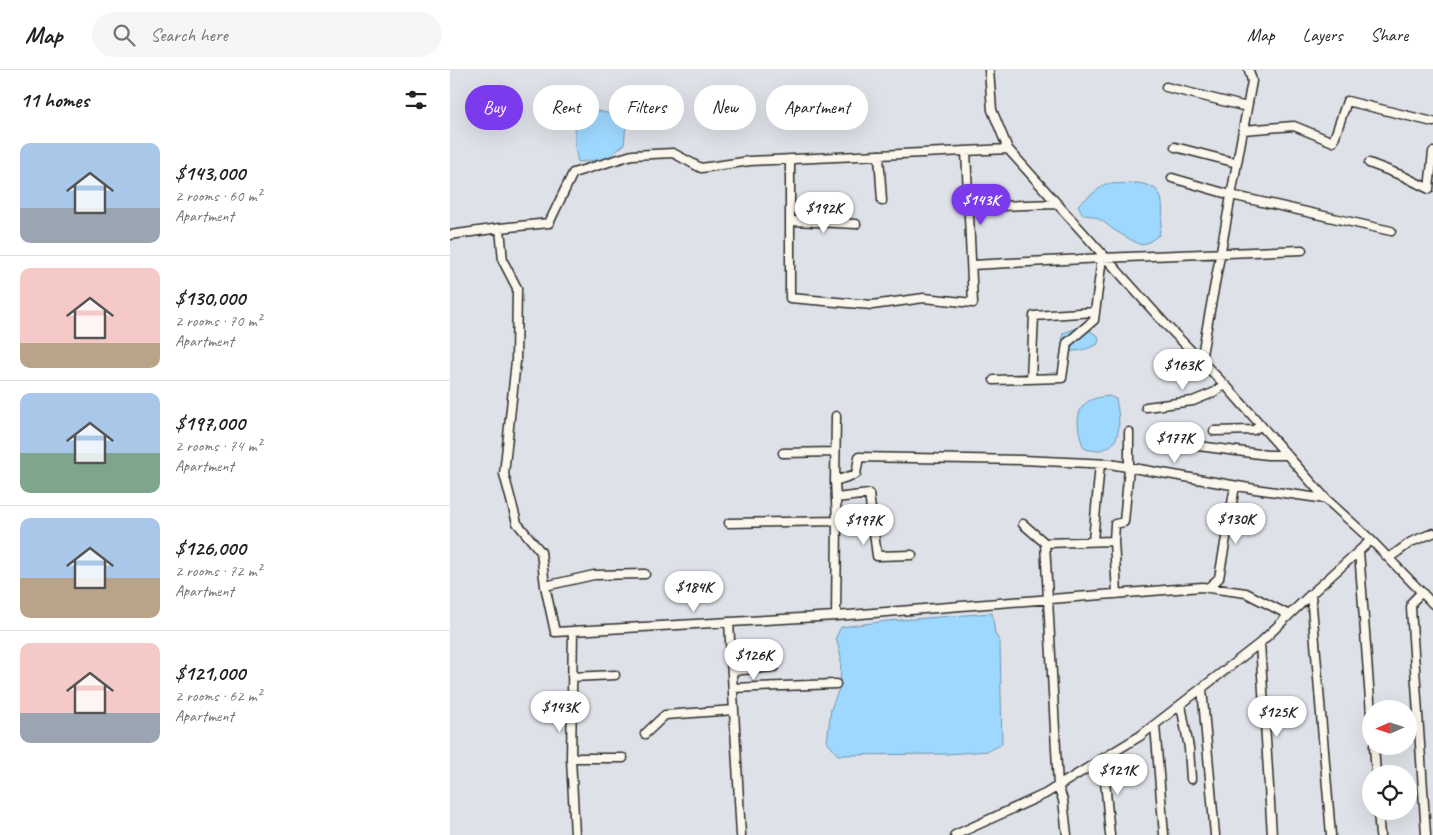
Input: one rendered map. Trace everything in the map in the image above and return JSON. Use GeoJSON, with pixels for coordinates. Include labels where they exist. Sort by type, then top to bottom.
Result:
{"type":"FeatureCollection","features":[{"type":"Feature","properties":{"kind":"street"},"geometry":{"type":"LineString","coordinates":[[989,70],[992,110],[1008,149],[1104,258],[1224,384],[1326,499],[1371,540],[1433,604]]}},
{"type":"Feature","properties":{"kind":"street"},"geometry":{"type":"LineString","coordinates":[[1201,360],[1248,107],[1252,81],[1249,70]]}},
{"type":"Feature","properties":{"kind":"street"},"geometry":{"type":"LineString","coordinates":[[1166,87],[1248,107]]}},
{"type":"Feature","properties":{"kind":"street"},"geometry":{"type":"LineString","coordinates":[[1243,130],[1294,126],[1333,142],[1347,101],[1433,122]]}},
{"type":"Feature","properties":{"kind":"street"},"geometry":{"type":"LineString","coordinates":[[1175,147],[1237,163]]}},
{"type":"Feature","properties":{"kind":"street"},"geometry":{"type":"LineString","coordinates":[[450,235],[549,223],[573,174],[632,155],[673,153],[701,168],[750,160],[1008,149]]}},
{"type":"Feature","properties":{"kind":"street"},"geometry":{"type":"LineString","coordinates":[[790,159],[790,298],[872,305],[924,298],[973,303],[966,151]]}},
{"type":"Feature","properties":{"kind":"street"},"geometry":{"type":"LineString","coordinates":[[1369,163],[1431,189],[1433,152]]}},
{"type":"Feature","properties":{"kind":"street"},"geometry":{"type":"LineString","coordinates":[[879,155],[882,201]]}},
{"type":"Feature","properties":{"kind":"street"},"geometry":{"type":"LineString","coordinates":[[1172,178],[1231,196],[1390,231]]}},
{"type":"Feature","properties":{"kind":"street"},"geometry":{"type":"LineString","coordinates":[[969,202],[999,206],[1057,204]]}},
{"type":"Feature","properties":{"kind":"street"},"geometry":{"type":"LineString","coordinates":[[794,221],[856,224]]}},
{"type":"Feature","properties":{"kind":"street"},"geometry":{"type":"LineString","coordinates":[[500,228],[503,261],[517,288],[516,361],[504,474],[517,523],[541,552],[545,586],[555,632],[836,616],[1208,588],[1246,593],[1289,615]]}},
{"type":"Feature","properties":{"kind":"street"},"geometry":{"type":"LineString","coordinates":[[972,265],[1302,250]]}},
{"type":"Feature","properties":{"kind":"street"},"geometry":{"type":"LineString","coordinates":[[994,380],[1062,378],[1067,343],[1094,320],[1104,258]]}},
{"type":"Feature","properties":{"kind":"street"},"geometry":{"type":"LineString","coordinates":[[1030,379],[1034,316],[1095,312]]}},
{"type":"Feature","properties":{"kind":"street"},"geometry":{"type":"LineString","coordinates":[[1146,407],[1193,402],[1215,392],[1224,384]]}},
{"type":"Feature","properties":{"kind":"street"},"geometry":{"type":"LineString","coordinates":[[836,416],[836,616]]}},
{"type":"Feature","properties":{"kind":"street"},"geometry":{"type":"LineString","coordinates":[[1214,431],[1254,430],[1261,426]]}},
{"type":"Feature","properties":{"kind":"street"},"geometry":{"type":"LineString","coordinates":[[1117,594],[1114,524],[1124,522],[1129,468],[1129,432]]}},
{"type":"Feature","properties":{"kind":"street"},"geometry":{"type":"LineString","coordinates":[[1191,445],[1267,455],[1287,455]]}},
{"type":"Feature","properties":{"kind":"street"},"geometry":{"type":"LineString","coordinates":[[783,453],[835,452]]}},
{"type":"Feature","properties":{"kind":"street"},"geometry":{"type":"LineString","coordinates":[[835,480],[856,474],[859,457],[1022,460],[1100,464],[1326,499]]}},
{"type":"Feature","properties":{"kind":"street"},"geometry":{"type":"LineString","coordinates":[[1094,541],[1100,464]]}},
{"type":"Feature","properties":{"kind":"street"},"geometry":{"type":"LineString","coordinates":[[1208,588],[1219,578],[1235,486]]}},
{"type":"Feature","properties":{"kind":"street"},"geometry":{"type":"LineString","coordinates":[[836,498],[869,494],[877,556],[912,555]]}},
{"type":"Feature","properties":{"kind":"street"},"geometry":{"type":"LineString","coordinates":[[729,523],[837,521]]}},
{"type":"Feature","properties":{"kind":"street"},"geometry":{"type":"LineString","coordinates":[[1023,524],[1045,542],[1114,541]]}},
{"type":"Feature","properties":{"kind":"street"},"geometry":{"type":"LineString","coordinates":[[1389,558],[1411,542],[1433,533]]}},
{"type":"Feature","properties":{"kind":"street"},"geometry":{"type":"LineString","coordinates":[[955,835],[1044,794],[1140,736],[1260,643],[1371,540]]}},
{"type":"Feature","properties":{"kind":"street"},"geometry":{"type":"LineString","coordinates":[[1045,542],[1058,786],[1063,800],[1067,835]]}},
{"type":"Feature","properties":{"kind":"street"},"geometry":{"type":"LineString","coordinates":[[1359,551],[1370,700]]}},
{"type":"Feature","properties":{"kind":"street"},"geometry":{"type":"LineString","coordinates":[[545,586],[594,575],[644,574]]}},
{"type":"Feature","properties":{"kind":"street"},"geometry":{"type":"LineString","coordinates":[[1422,592],[1412,602],[1411,608],[1426,835]]}},
{"type":"Feature","properties":{"kind":"street"},"geometry":{"type":"LineString","coordinates":[[1311,594],[1331,835]]}},
{"type":"Feature","properties":{"kind":"street"},"geometry":{"type":"LineString","coordinates":[[729,622],[741,835]]}},
{"type":"Feature","properties":{"kind":"street"},"geometry":{"type":"LineString","coordinates":[[572,631],[571,758],[575,835]]}},
{"type":"Feature","properties":{"kind":"street"},"geometry":{"type":"LineString","coordinates":[[1260,643],[1272,835]]}},
{"type":"Feature","properties":{"kind":"street"},"geometry":{"type":"LineString","coordinates":[[732,671],[774,667]]}},
{"type":"Feature","properties":{"kind":"street"},"geometry":{"type":"LineString","coordinates":[[572,676],[615,675]]}},
{"type":"Feature","properties":{"kind":"street"},"geometry":{"type":"LineString","coordinates":[[733,688],[836,684]]}},
{"type":"Feature","properties":{"kind":"street"},"geometry":{"type":"LineString","coordinates":[[1202,688],[1215,835]]}},
{"type":"Feature","properties":{"kind":"street"},"geometry":{"type":"LineString","coordinates":[[1181,704],[1189,748],[1191,779]]}},
{"type":"Feature","properties":{"kind":"street"},"geometry":{"type":"LineString","coordinates":[[646,734],[665,715],[734,710]]}},
{"type":"Feature","properties":{"kind":"street"},"geometry":{"type":"LineString","coordinates":[[1155,725],[1164,835]]}},
{"type":"Feature","properties":{"kind":"street"},"geometry":{"type":"LineString","coordinates":[[571,758],[623,758]]}},
{"type":"Feature","properties":{"kind":"street"},"geometry":{"type":"LineString","coordinates":[[1103,759],[1110,835]]}},
{"type":"Feature","properties":{"kind":"street"},"geometry":{"type":"LineString","coordinates":[[1379,820],[1380,835]]}},
{"type":"Feature","properties":{"kind":"water"},"geometry":{"type":"Polygon","coordinates":[[[599,111],[607,113],[609,114],[609,130],[625,130],[624,145],[606,159],[578,162],[575,131],[599,130],[599,111]]]}},
{"type":"Feature","properties":{"kind":"water"},"geometry":{"type":"Polygon","coordinates":[[[1138,183],[1154,188],[1161,197],[1162,203],[1159,235],[1141,245],[1098,219],[1089,215],[1083,215],[1078,205],[1105,184],[1138,183]]]}},
{"type":"Feature","properties":{"kind":"water"},"geometry":{"type":"Polygon","coordinates":[[[1080,327],[1099,337],[1098,344],[1083,350],[1066,351],[1067,343],[1062,339],[1063,333],[1080,327]]]}},
{"type":"Feature","properties":{"kind":"water"},"geometry":{"type":"Polygon","coordinates":[[[1109,396],[1116,399],[1119,420],[1115,441],[1110,446],[1101,450],[1084,448],[1078,425],[1078,418],[1082,407],[1091,400],[1109,396]]]}},
{"type":"Feature","properties":{"kind":"water"},"geometry":{"type":"Polygon","coordinates":[[[992,613],[995,634],[1000,642],[1002,744],[989,751],[947,754],[838,755],[827,742],[831,709],[840,686],[841,658],[836,637],[841,627],[887,621],[992,613]]]}}]}
